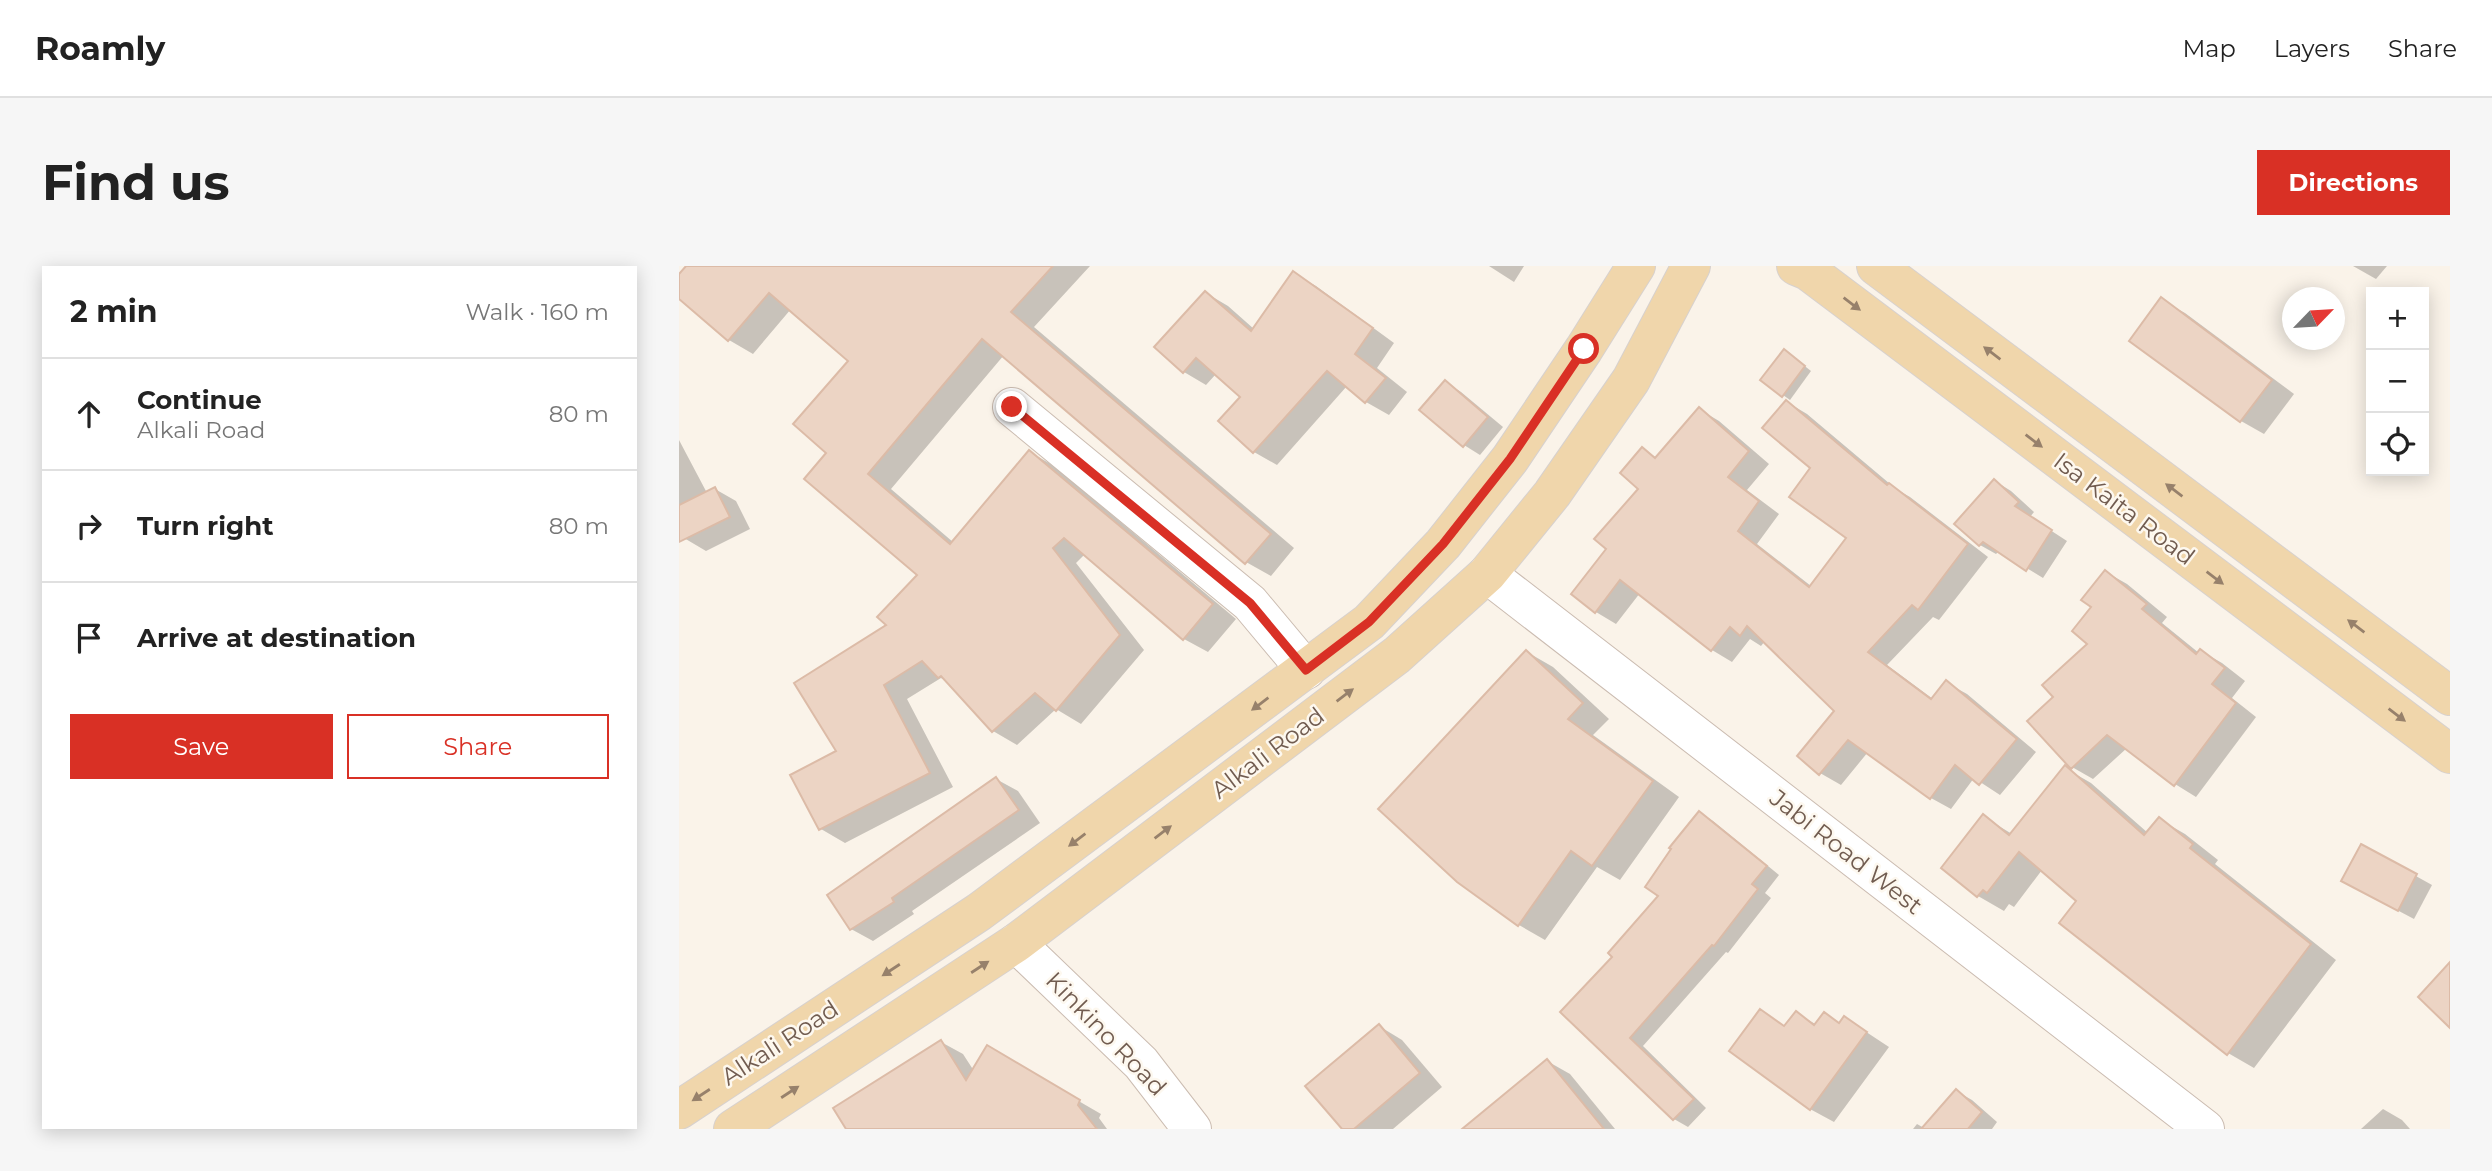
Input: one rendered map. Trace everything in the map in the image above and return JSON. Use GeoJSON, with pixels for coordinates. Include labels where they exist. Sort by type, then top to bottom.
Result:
{"type":"FeatureCollection","features":[{"type":"Feature","properties":{"kind":"main road","name":"Alkali Road"},"geometry":{"type":"LineString","coordinates":[[679,1110],[979,912],[1369,622],[1443,544],[1510,459],[1636,266]]}},
{"type":"Feature","properties":{"kind":"main road","name":"Alkali Road"},"geometry":{"type":"LineString","coordinates":[[733,1129],[1016,943],[1397,655],[1487,574],[1552,494],[1631,380],[1691,266]]}},
{"type":"Feature","properties":{"kind":"main road","name":"Isa Kaita Road"},"geometry":{"type":"LineString","coordinates":[[1796,266],[1808,271],[2450,754]]}},
{"type":"Feature","properties":{"kind":"main road","name":"Isa Kaita Road"},"geometry":{"type":"LineString","coordinates":[[1876,266],[2450,696]]}},
{"type":"Feature","properties":{"kind":"main road"},"geometry":{"type":"LineString","coordinates":[[2280,626],[2304,587]]}},
{"type":"Feature","properties":{"kind":"street"},"geometry":{"type":"LineString","coordinates":[[1012,407],[1250,603],[1306,670]]}},
{"type":"Feature","properties":{"kind":"street","name":"Jabi Road West"},"geometry":{"type":"LineString","coordinates":[[1487,574],[2205,1129]]}},
{"type":"Feature","properties":{"kind":"street","name":"Kinkino Road"},"geometry":{"type":"LineString","coordinates":[[1016,943],[1141,1063],[1192,1129]]}},
{"type":"Feature","properties":{"kind":"building"},"geometry":{"type":"Polygon","coordinates":[[[686,266],[1053,266],[1011,312],[1271,534],[1245,564],[982,339],[868,474],[950,544],[1029,450],[1213,604],[1183,640],[1064,538],[1053,548],[1120,635],[1056,711],[1035,693],[992,732],[941,676],[938,678],[922,661],[884,685],[930,773],[819,830],[790,775],[836,751],[794,683],[886,625],[877,617],[917,575],[804,479],[826,453],[793,424],[848,361],[769,293],[728,341],[679,299],[679,274],[686,266]]]}},
{"type":"Feature","properties":{"kind":"building"},"geometry":{"type":"Polygon","coordinates":[[[1293,271],[1373,328],[1355,354],[1386,378],[1365,403],[1327,371],[1253,453],[1218,421],[1240,397],[1196,358],[1183,373],[1154,347],[1205,291],[1251,331],[1293,271]]]}},
{"type":"Feature","properties":{"kind":"building"},"geometry":{"type":"Polygon","coordinates":[[[2161,297],[2272,380],[2240,422],[2129,341],[2161,297]]]}},
{"type":"Feature","properties":{"kind":"building"},"geometry":{"type":"Polygon","coordinates":[[[1784,349],[1805,366],[1782,397],[1760,380],[1784,349]]]}},
{"type":"Feature","properties":{"kind":"building"},"geometry":{"type":"Polygon","coordinates":[[[1445,380],[1488,417],[1463,447],[1419,410],[1445,380]]]}},
{"type":"Feature","properties":{"kind":"building"},"geometry":{"type":"Polygon","coordinates":[[[1786,400],[1887,485],[1889,483],[1968,544],[1918,610],[1912,605],[1868,652],[1931,699],[1946,680],[2017,739],[1979,785],[1955,765],[1930,799],[1848,740],[1819,775],[1797,756],[1834,711],[1747,626],[1740,636],[1730,627],[1711,651],[1620,580],[1595,613],[1571,594],[1606,549],[1594,539],[1638,489],[1620,473],[1642,447],[1655,458],[1699,407],[1749,451],[1728,477],[1759,501],[1738,531],[1809,587],[1846,538],[1789,497],[1810,468],[1762,428],[1786,400]]]}},
{"type":"Feature","properties":{"kind":"building"},"geometry":{"type":"Polygon","coordinates":[[[1994,479],[2019,502],[2015,506],[2052,530],[2026,571],[1983,542],[1979,546],[1954,524],[1994,479]]]}},
{"type":"Feature","properties":{"kind":"building"},"geometry":{"type":"Polygon","coordinates":[[[715,487],[730,517],[679,542],[679,505],[715,487]]]}},
{"type":"Feature","properties":{"kind":"building"},"geometry":{"type":"Polygon","coordinates":[[[2105,570],[2147,604],[2142,609],[2196,654],[2200,649],[2225,668],[2212,684],[2236,703],[2174,786],[2107,735],[2071,769],[2027,721],[2053,697],[2042,685],[2087,644],[2072,631],[2091,607],[2081,600],[2105,570]]]}},
{"type":"Feature","properties":{"kind":"building"},"geometry":{"type":"Polygon","coordinates":[[[1526,650],[1583,703],[1568,719],[1653,781],[1592,866],[1571,851],[1518,926],[1457,882],[1378,809],[1526,650]]]}},
{"type":"Feature","properties":{"kind":"building"},"geometry":{"type":"Polygon","coordinates":[[[2065,765],[2144,835],[2159,817],[2193,844],[2190,848],[2311,944],[2227,1055],[2059,923],[2076,901],[2019,852],[1987,893],[1983,890],[1977,897],[1941,868],[1983,814],[2009,835],[2065,765]]]}},
{"type":"Feature","properties":{"kind":"building"},"geometry":{"type":"Polygon","coordinates":[[[996,777],[1019,810],[892,898],[894,902],[850,930],[827,895],[996,777]]]}},
{"type":"Feature","properties":{"kind":"building"},"geometry":{"type":"Polygon","coordinates":[[[1699,811],[1767,866],[1752,884],[1758,889],[1714,946],[1712,945],[1630,1038],[1694,1099],[1673,1120],[1560,1012],[1612,957],[1608,953],[1658,896],[1645,887],[1671,849],[1669,848],[1699,811]]]}},
{"type":"Feature","properties":{"kind":"building"},"geometry":{"type":"Polygon","coordinates":[[[2361,844],[2417,874],[2398,911],[2341,881],[2361,844]]]}},
{"type":"Feature","properties":{"kind":"building"},"geometry":{"type":"Polygon","coordinates":[[[2450,962],[2450,1028],[2418,997],[2450,962]]]}},
{"type":"Feature","properties":{"kind":"building"},"geometry":{"type":"Polygon","coordinates":[[[1760,1009],[1784,1026],[1796,1011],[1814,1025],[1824,1012],[1839,1023],[1844,1016],[1867,1032],[1810,1110],[1729,1051],[1760,1009]]]}},
{"type":"Feature","properties":{"kind":"building"},"geometry":{"type":"Polygon","coordinates":[[[1379,1024],[1420,1073],[1354,1129],[1342,1129],[1305,1086],[1379,1024]]]}},
{"type":"Feature","properties":{"kind":"building"},"geometry":{"type":"Polygon","coordinates":[[[941,1040],[966,1080],[987,1045],[1080,1100],[1078,1105],[1097,1129],[846,1129],[833,1108],[941,1040]]]}},
{"type":"Feature","properties":{"kind":"building"},"geometry":{"type":"Polygon","coordinates":[[[1547,1059],[1604,1129],[1462,1129],[1547,1059]]]}},
{"type":"Feature","properties":{"kind":"building"},"geometry":{"type":"Polygon","coordinates":[[[1956,1089],[1982,1112],[1968,1129],[1921,1129],[1956,1089]]]}},
{"type":"Feature","properties":{"kind":"route"},"geometry":{"type":"LineString","coordinates":[[1012,407],[1250,603],[1306,670],[1369,622],[1443,544],[1510,459],[1584,349]]}}]}
